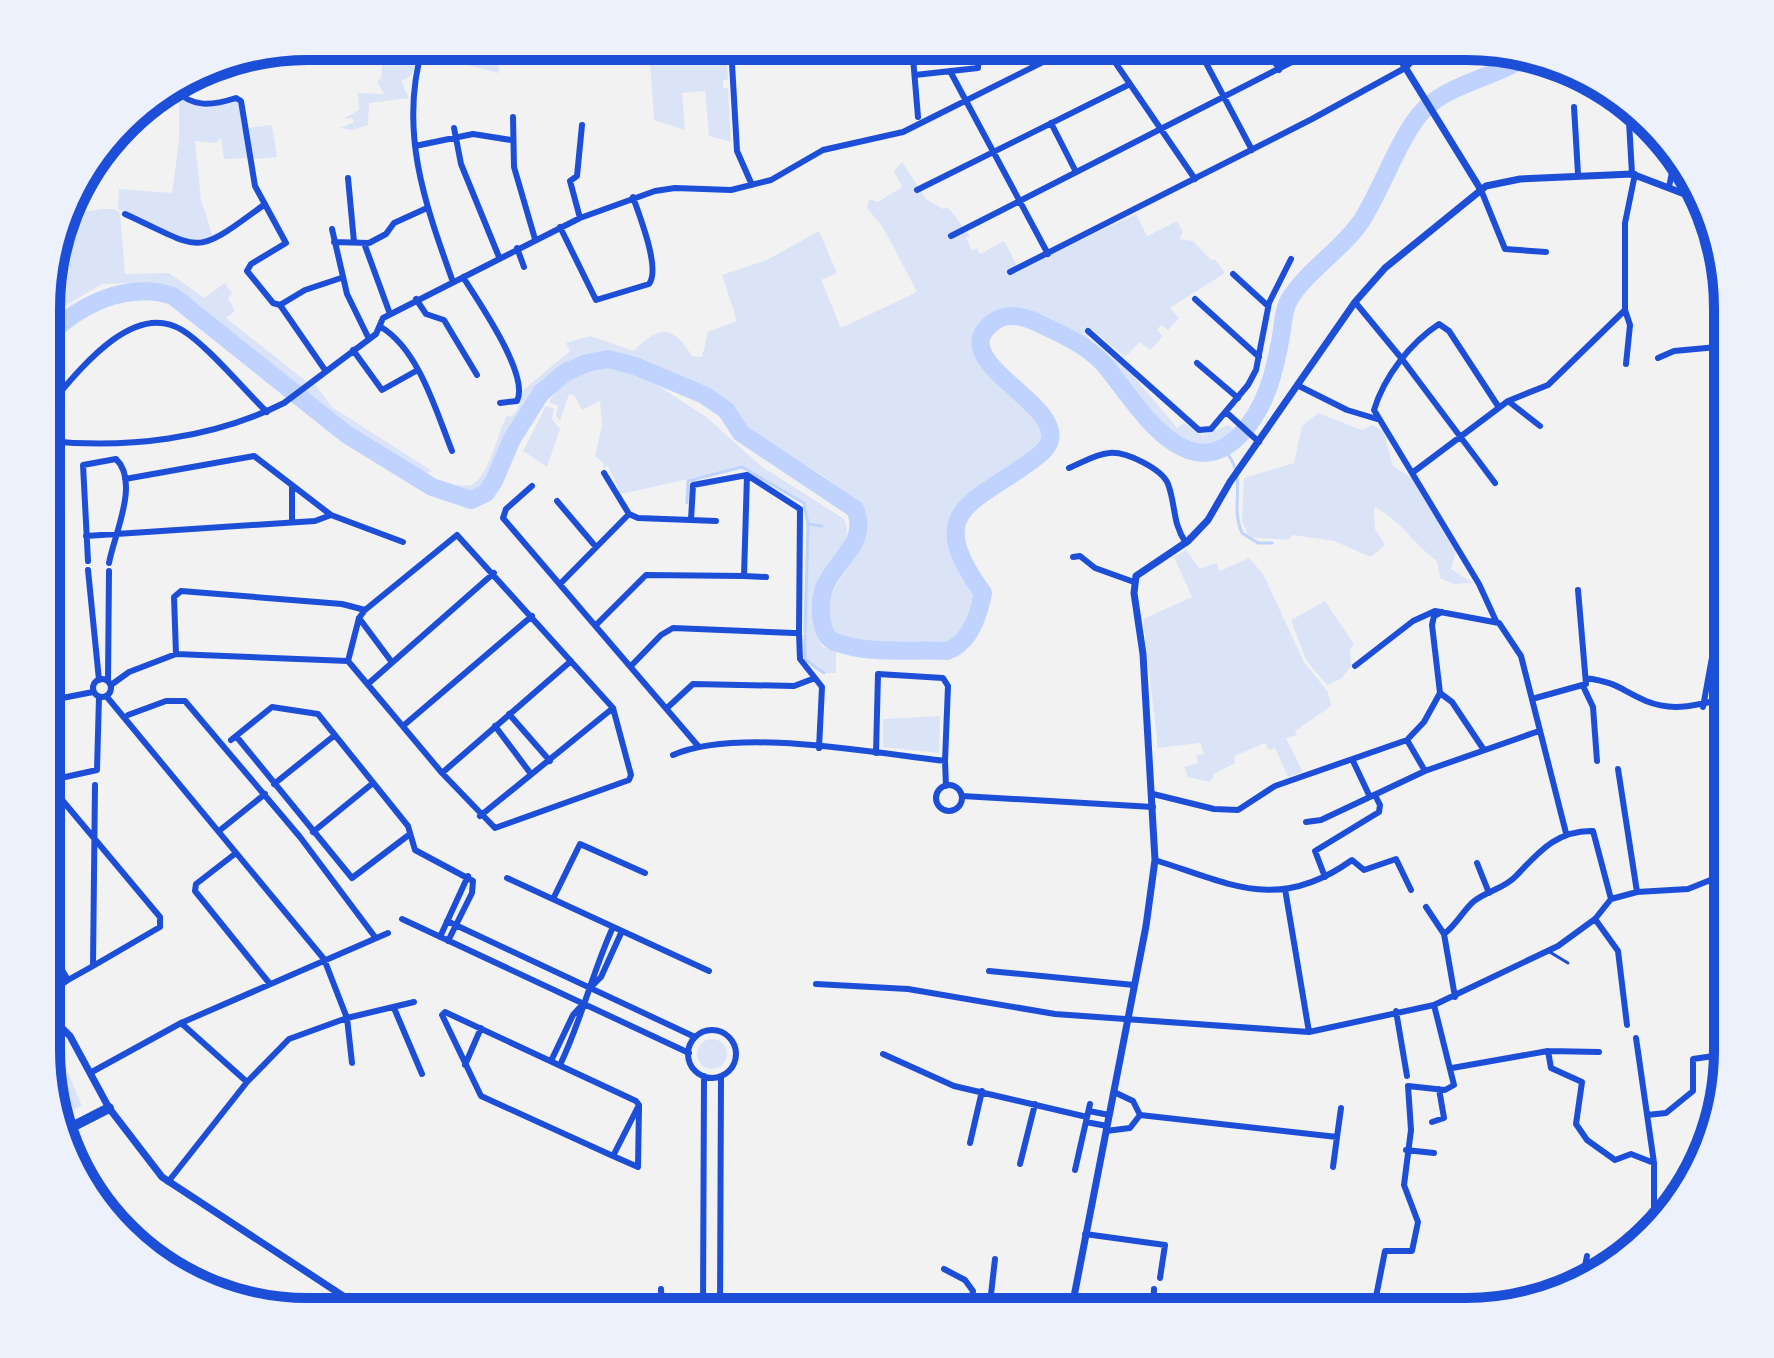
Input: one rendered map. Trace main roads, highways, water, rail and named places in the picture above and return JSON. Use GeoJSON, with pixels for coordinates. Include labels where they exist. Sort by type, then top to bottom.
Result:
{"type":"FeatureCollection","features":[{"type":"Feature","properties":{"kind":"highway"},"geometry":{"type":"LineString","coordinates":[[72,1127],[109,1108]]}},
{"type":"Feature","properties":{"kind":"waterway"},"geometry":{"type":"LineString","coordinates":[[60,325],[106,298],[139,291],[173,296],[346,434],[432,487],[471,500],[486,493],[512,439],[541,393],[566,372],[608,359],[635,366],[704,395],[726,410],[741,433],[855,509],[858,532],[854,543],[823,591],[823,627],[830,639],[862,649],[947,651],[967,635],[983,593],[965,564],[956,541],[957,524],[964,509],[1039,455],[1050,438],[1046,422],[983,354],[981,337],[995,321],[1006,316],[1025,318],[1074,341],[1103,363],[1162,434],[1180,447],[1199,453],[1219,450],[1240,435],[1263,401],[1276,362],[1289,300],[1362,220],[1420,114],[1456,88],[1512,65]]}},
{"type":"Feature","properties":{"kind":"waterway"},"geometry":{"type":"LineString","coordinates":[[1222,447],[1235,469],[1238,522],[1242,533],[1258,543],[1272,543]]}},
{"type":"Feature","properties":{"kind":"waterway"},"geometry":{"type":"LineString","coordinates":[[687,503],[688,481],[742,467],[804,503],[808,524],[822,526]]}},
{"type":"Feature","properties":{"kind":"waterway"},"geometry":{"type":"LineString","coordinates":[[805,632],[808,524]]}},
{"type":"Feature","properties":{"kind":"waterway"},"geometry":{"type":"LineString","coordinates":[[805,635],[805,659],[814,666]]}},
{"type":"Feature","properties":{"kind":"waterway"},"geometry":{"type":"LineString","coordinates":[[815,667],[824,673]]}}]}
